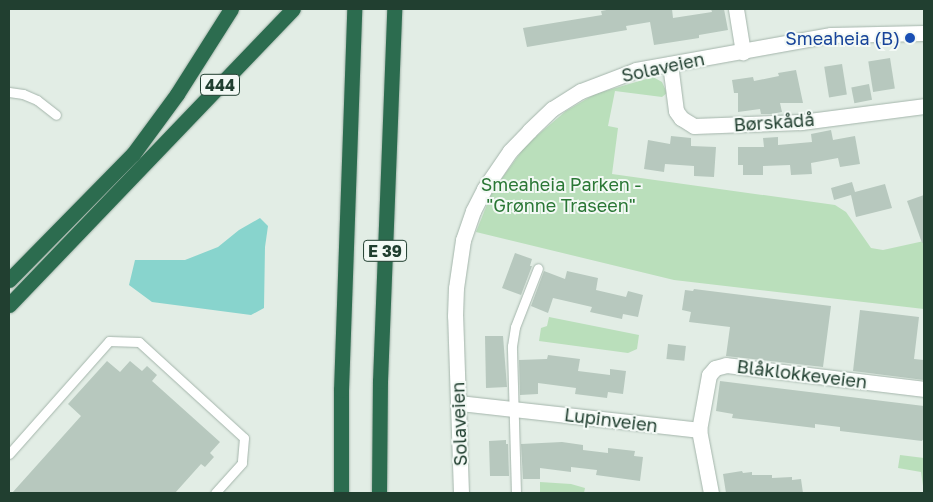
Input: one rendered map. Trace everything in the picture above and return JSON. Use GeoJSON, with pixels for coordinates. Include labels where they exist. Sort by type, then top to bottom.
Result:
{"type":"FeatureCollection","features":[{"type":"Feature","properties":{"kind":"highway","name":"444"},"geometry":{"type":"LineString","coordinates":[[9,305],[140,158],[177,94],[231,9]]}},
{"type":"Feature","properties":{"kind":"highway","name":"444"},"geometry":{"type":"LineString","coordinates":[[9,280],[140,158],[293,9]]}},
{"type":"Feature","properties":{"kind":"highway","name":"E 39"},"geometry":{"type":"LineString","coordinates":[[379,493],[380,381],[394,9]]}},
{"type":"Feature","properties":{"kind":"highway","name":"E 39"},"geometry":{"type":"LineString","coordinates":[[341,493],[341,390],[353,12]]}},
{"type":"Feature","properties":{"kind":"street"},"geometry":{"type":"LineString","coordinates":[[736,9],[743,52]]}},
{"type":"Feature","properties":{"kind":"street","name":"Solaveien"},"geometry":{"type":"LineString","coordinates":[[461,493],[456,288],[463,240],[473,211],[495,172],[529,131],[552,109],[581,91],[636,70],[831,35],[924,32]]}},
{"type":"Feature","properties":{"kind":"street","name":"Børskådå"},"geometry":{"type":"LineString","coordinates":[[670,64],[676,110],[681,118],[694,126],[801,122],[924,106]]}},
{"type":"Feature","properties":{"kind":"street","name":"Blåklokkeveien"},"geometry":{"type":"LineString","coordinates":[[699,430],[709,375],[715,368],[726,365],[924,389]]}},
{"type":"Feature","properties":{"kind":"street","name":"Lupinveien"},"geometry":{"type":"LineString","coordinates":[[459,404],[512,408],[699,430]]}},
{"type":"Feature","properties":{"kind":"street"},"geometry":{"type":"LineString","coordinates":[[699,430],[711,493]]}},
{"type":"Feature","properties":{"kind":"lane"},"geometry":{"type":"LineString","coordinates":[[9,92],[24,94],[38,100],[56,115]]}},
{"type":"Feature","properties":{"kind":"lane"},"geometry":{"type":"LineString","coordinates":[[516,493],[512,408],[512,346],[515,327],[538,268]]}},
{"type":"Feature","properties":{"kind":"lane"},"geometry":{"type":"LineString","coordinates":[[9,454],[109,341],[140,342],[244,438],[242,462],[215,493]]}},
{"type":"Feature","properties":{"kind":"green space","name":"Smeaheia Parken - \"Grønne Traseen\""},"geometry":{"type":"Polygon","coordinates":[[[653,77],[662,82],[667,93],[662,97],[615,91],[608,126],[618,128],[612,174],[835,205],[846,212],[871,248],[883,250],[924,241],[924,309],[674,280],[476,232],[492,192],[526,145],[566,111],[595,94],[653,77]]]}},
{"type":"Feature","properties":{"kind":"green space"},"geometry":{"type":"Polygon","coordinates":[[[549,317],[639,335],[637,349],[628,353],[539,341],[541,328],[547,326],[549,317]]]}},
{"type":"Feature","properties":{"kind":"green space"},"geometry":{"type":"Polygon","coordinates":[[[900,455],[924,458],[924,493],[921,472],[898,468],[900,455]]]}},
{"type":"Feature","properties":{"kind":"green space"},"geometry":{"type":"Polygon","coordinates":[[[540,482],[571,484],[585,488],[584,493],[540,493],[540,482]]]}},
{"type":"Feature","properties":{"kind":"water"},"geometry":{"type":"Polygon","coordinates":[[[260,218],[268,226],[265,247],[264,308],[251,315],[152,302],[129,285],[135,260],[185,260],[218,247],[239,230],[260,218]]]}},
{"type":"Feature","properties":{"kind":"building"},"geometry":{"type":"Polygon","coordinates":[[[612,9],[672,9],[673,18],[712,12],[711,9],[724,9],[728,30],[699,35],[699,38],[654,45],[650,22],[626,26],[627,30],[527,47],[523,28],[602,15],[601,11],[612,9]]]}},
{"type":"Feature","properties":{"kind":"building"},"geometry":{"type":"Polygon","coordinates":[[[890,58],[895,89],[873,92],[868,61],[890,58]]]}},
{"type":"Feature","properties":{"kind":"building"},"geometry":{"type":"Polygon","coordinates":[[[842,64],[847,95],[829,97],[824,67],[842,64]]]}},
{"type":"Feature","properties":{"kind":"building"},"geometry":{"type":"Polygon","coordinates":[[[796,70],[803,103],[780,103],[782,112],[771,114],[761,114],[760,109],[738,112],[738,93],[734,93],[732,80],[753,77],[754,81],[779,76],[778,73],[796,70]]]}},
{"type":"Feature","properties":{"kind":"building"},"geometry":{"type":"Polygon","coordinates":[[[869,84],[872,100],[854,103],[851,87],[869,84]]]}},
{"type":"Feature","properties":{"kind":"building"},"geometry":{"type":"Polygon","coordinates":[[[831,130],[833,140],[855,136],[860,164],[840,167],[838,158],[811,163],[812,174],[791,175],[790,165],[763,166],[763,175],[743,175],[743,165],[738,165],[738,147],[764,147],[763,138],[778,137],[778,145],[812,142],[811,134],[831,130]]]}},
{"type":"Feature","properties":{"kind":"building"},"geometry":{"type":"Polygon","coordinates":[[[671,136],[691,138],[691,146],[716,147],[714,177],[694,176],[694,166],[665,164],[664,172],[644,169],[648,140],[670,144],[671,136]]]}},
{"type":"Feature","properties":{"kind":"building"},"geometry":{"type":"Polygon","coordinates":[[[852,182],[855,192],[885,184],[892,208],[856,217],[851,195],[834,200],[831,188],[852,182]]]}},
{"type":"Feature","properties":{"kind":"building"},"geometry":{"type":"Polygon","coordinates":[[[924,195],[924,243],[922,243],[907,201],[924,195]]]}},
{"type":"Feature","properties":{"kind":"building"},"geometry":{"type":"Polygon","coordinates":[[[515,253],[532,259],[530,266],[532,266],[521,295],[502,288],[515,253]]]}},
{"type":"Feature","properties":{"kind":"building"},"geometry":{"type":"Polygon","coordinates":[[[544,271],[565,279],[567,271],[598,278],[596,290],[626,297],[628,291],[643,295],[638,317],[623,314],[622,319],[590,312],[592,307],[553,298],[548,313],[531,306],[544,271]]]}},
{"type":"Feature","properties":{"kind":"building"},"geometry":{"type":"Polygon","coordinates":[[[694,289],[831,306],[823,367],[726,356],[730,327],[689,322],[691,312],[682,310],[685,290],[693,291],[694,289]]]}},
{"type":"Feature","properties":{"kind":"building"},"geometry":{"type":"Polygon","coordinates":[[[860,310],[919,317],[914,359],[924,360],[924,380],[853,371],[860,310]]]}},
{"type":"Feature","properties":{"kind":"building"},"geometry":{"type":"Polygon","coordinates":[[[485,336],[503,336],[507,387],[486,388],[485,336]]]}},
{"type":"Feature","properties":{"kind":"building"},"geometry":{"type":"Polygon","coordinates":[[[668,344],[686,346],[684,361],[666,359],[668,344]]]}},
{"type":"Feature","properties":{"kind":"building"},"geometry":{"type":"Polygon","coordinates":[[[548,355],[580,359],[578,371],[610,375],[610,369],[626,371],[623,394],[608,392],[607,398],[575,394],[576,388],[538,383],[538,394],[520,395],[519,360],[547,359],[548,355]]]}},
{"type":"Feature","properties":{"kind":"building"},"geometry":{"type":"Polygon","coordinates":[[[107,361],[120,372],[130,361],[142,371],[147,366],[157,375],[152,381],[220,442],[210,453],[214,457],[205,467],[201,464],[175,493],[12,493],[81,416],[68,404],[107,361]]]}},
{"type":"Feature","properties":{"kind":"building"},"geometry":{"type":"Polygon","coordinates":[[[720,381],[924,406],[924,438],[922,441],[840,431],[840,427],[815,424],[815,428],[732,418],[733,414],[716,411],[720,381]]]}},
{"type":"Feature","properties":{"kind":"building"},"geometry":{"type":"Polygon","coordinates":[[[506,440],[506,444],[508,444],[509,476],[490,476],[489,441],[506,440]]]}},
{"type":"Feature","properties":{"kind":"building"},"geometry":{"type":"Polygon","coordinates":[[[562,442],[583,445],[583,450],[608,453],[608,448],[635,451],[634,456],[643,457],[640,481],[596,475],[597,470],[571,467],[571,472],[540,468],[540,479],[523,479],[521,444],[562,442]]]}},
{"type":"Feature","properties":{"kind":"building"},"geometry":{"type":"Polygon","coordinates":[[[742,471],[743,473],[752,472],[752,475],[772,475],[772,478],[792,477],[792,480],[801,479],[803,493],[726,493],[723,474],[742,471]]]}},
{"type":"Feature","properties":{"kind":"place","name":"Smeaheia (B)"},"geometry":{"type":"Point","coordinates":[910,38]}}]}
